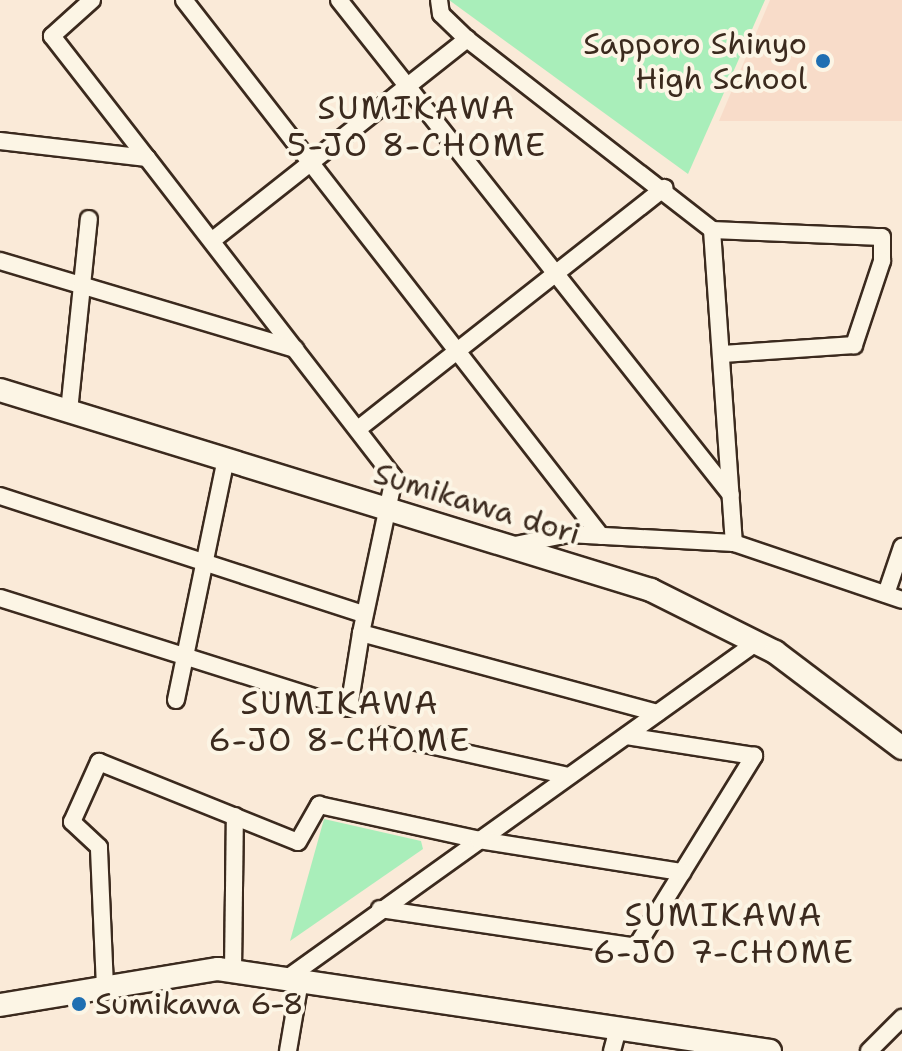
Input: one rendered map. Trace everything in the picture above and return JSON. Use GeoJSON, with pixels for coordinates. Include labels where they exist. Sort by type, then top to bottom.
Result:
{"type":"FeatureCollection","features":[{"type":"Feature","properties":{"kind":"street"},"geometry":{"type":"LineString","coordinates":[[0,598],[185,659],[349,708],[364,614],[394,478],[214,239],[52,36],[92,0]]}},
{"type":"Feature","properties":{"kind":"street"},"geometry":{"type":"LineString","coordinates":[[184,0],[309,166],[601,536]]}},
{"type":"Feature","properties":{"kind":"street"},"geometry":{"type":"LineString","coordinates":[[339,0],[731,495]]}},
{"type":"Feature","properties":{"kind":"street"},"geometry":{"type":"LineString","coordinates":[[439,0],[441,14],[467,39],[664,188],[712,230],[882,237],[882,261],[854,345],[723,354]]}},
{"type":"Feature","properties":{"kind":"street"},"geometry":{"type":"LineString","coordinates":[[214,239],[467,39]]}},
{"type":"Feature","properties":{"kind":"street"},"geometry":{"type":"LineString","coordinates":[[0,141],[147,158]]}},
{"type":"Feature","properties":{"kind":"street"},"geometry":{"type":"LineString","coordinates":[[358,429],[664,188]]}},
{"type":"Feature","properties":{"kind":"street"},"geometry":{"type":"LineString","coordinates":[[69,411],[89,219]]}},
{"type":"Feature","properties":{"kind":"street"},"geometry":{"type":"LineString","coordinates":[[712,230],[734,543]]}},
{"type":"Feature","properties":{"kind":"street"},"geometry":{"type":"LineString","coordinates":[[0,261],[295,349]]}},
{"type":"Feature","properties":{"kind":"street","name":"Sumikawa dori"},"geometry":{"type":"LineString","coordinates":[[0,390],[515,545],[651,590],[766,647],[902,748]]}},
{"type":"Feature","properties":{"kind":"street"},"geometry":{"type":"LineString","coordinates":[[176,700],[226,459]]}},
{"type":"Feature","properties":{"kind":"street"},"geometry":{"type":"LineString","coordinates":[[0,496],[364,614]]}},
{"type":"Feature","properties":{"kind":"street"},"geometry":{"type":"LineString","coordinates":[[515,545],[568,534],[734,543],[894,597],[902,547]]}},
{"type":"Feature","properties":{"kind":"street"},"geometry":{"type":"LineString","coordinates":[[361,633],[657,713]]}},
{"type":"Feature","properties":{"kind":"street"},"geometry":{"type":"LineString","coordinates":[[288,1051],[293,980],[380,909],[657,713],[766,647]]}},
{"type":"Feature","properties":{"kind":"street"},"geometry":{"type":"LineString","coordinates":[[385,735],[568,776]]}},
{"type":"Feature","properties":{"kind":"street"},"geometry":{"type":"LineString","coordinates":[[380,909],[636,947],[754,756],[627,736]]}},
{"type":"Feature","properties":{"kind":"street"},"geometry":{"type":"LineString","coordinates":[[105,987],[99,847],[72,822],[99,762],[298,842],[319,805],[479,840],[682,872]]}},
{"type":"Feature","properties":{"kind":"street"},"geometry":{"type":"LineString","coordinates":[[233,971],[235,816]]}},
{"type":"Feature","properties":{"kind":"street"},"geometry":{"type":"LineString","coordinates":[[0,1005],[105,987],[233,971],[770,1051]]}},
{"type":"Feature","properties":{"kind":"street"},"geometry":{"type":"LineString","coordinates":[[869,1051],[902,1018]]}},
{"type":"Feature","properties":{"kind":"street"},"geometry":{"type":"LineString","coordinates":[[612,1051],[618,1029]]}},
{"type":"Feature","properties":{"kind":"shaded area","name":"Sapporo Shinyo High School"},"geometry":{"type":"Polygon","coordinates":[[[770,0],[902,0],[902,121],[719,121],[770,0]]]}},
{"type":"Feature","properties":{"kind":"green space"},"geometry":{"type":"Polygon","coordinates":[[[449,0],[765,0],[688,174],[449,0]]]}},
{"type":"Feature","properties":{"kind":"green space"},"geometry":{"type":"Polygon","coordinates":[[[324,819],[421,841],[423,849],[290,941],[324,819]]]}},
{"type":"Feature","properties":{"kind":"place","name":"Sapporo Shinyo High School"},"geometry":{"type":"Point","coordinates":[823,61]}},
{"type":"Feature","properties":{"kind":"place","name":"Sumikawa 6-8"},"geometry":{"type":"Point","coordinates":[79,1004]}},
{"type":"Feature","properties":{"kind":"district","name":"SUMIKAWA 5-JO 8-CHOME"},"geometry":{"type":"Point","coordinates":[417,128]}},
{"type":"Feature","properties":{"kind":"district","name":"SUMIKAWA 6-JO 8-CHOME"},"geometry":{"type":"Point","coordinates":[340,722]}},
{"type":"Feature","properties":{"kind":"district","name":"SUMIKAWA 6-JO 7-CHOME"},"geometry":{"type":"Point","coordinates":[724,934]}}]}
